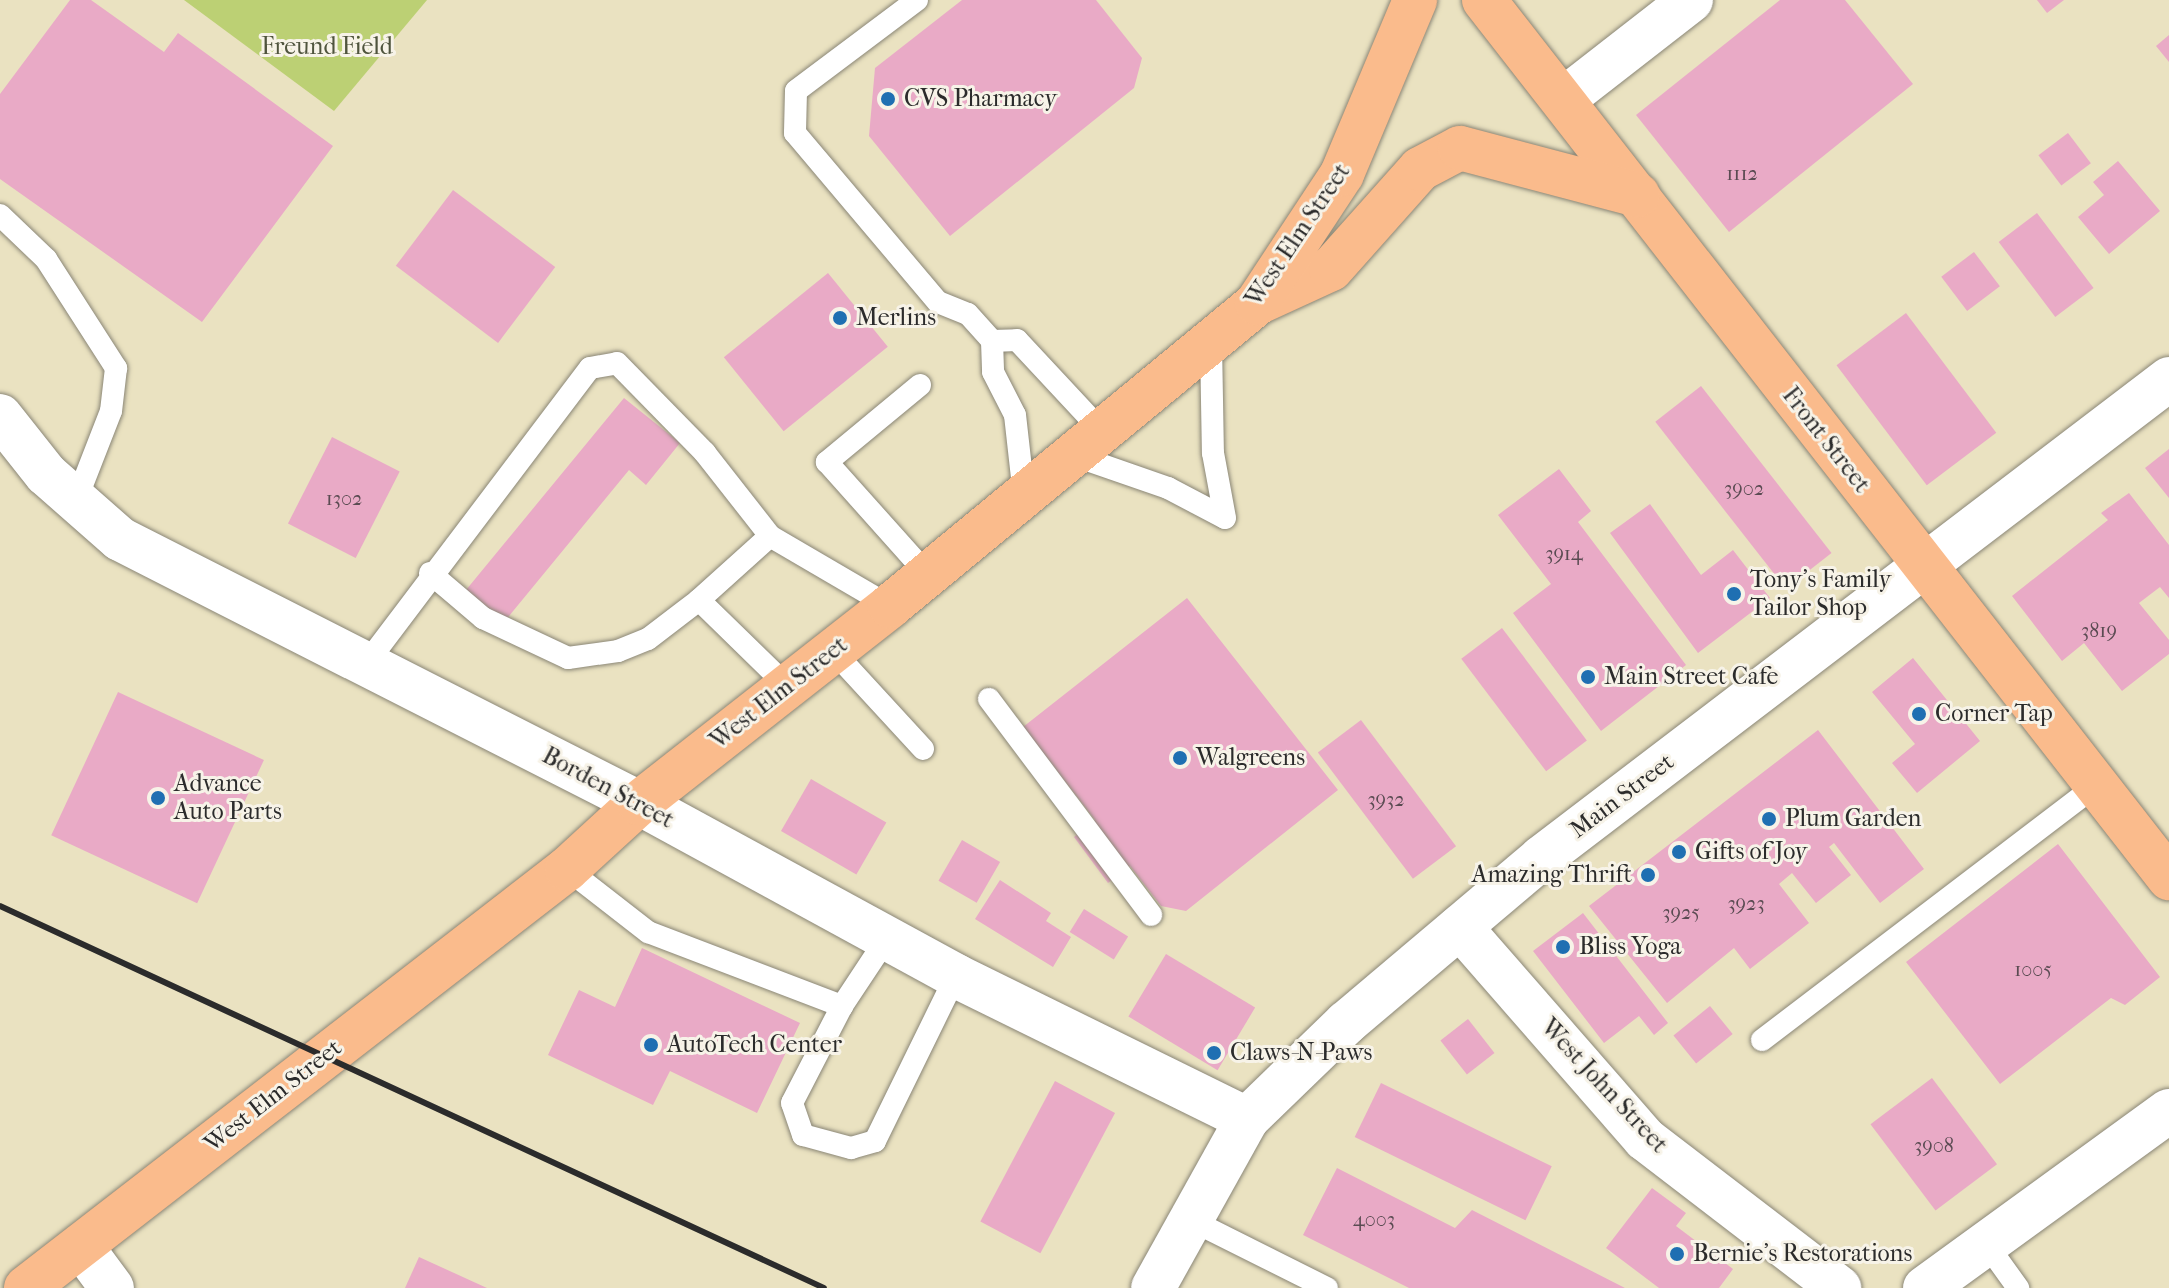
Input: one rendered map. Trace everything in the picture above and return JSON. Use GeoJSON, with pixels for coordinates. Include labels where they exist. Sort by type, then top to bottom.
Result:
{"type":"FeatureCollection","features":[{"type":"Feature","properties":{"kind":"main road","name":"West Elm Street"},"geometry":{"type":"LineString","coordinates":[[26,1288],[567,869],[639,803],[890,606],[1257,303],[1342,174],[1415,0]]}},
{"type":"Feature","properties":{"kind":"main road","name":"Front Street"},"geometry":{"type":"LineString","coordinates":[[1484,0],[2169,878]]}},
{"type":"Feature","properties":{"kind":"main road"},"geometry":{"type":"LineString","coordinates":[[1257,303],[1331,269],[1420,169],[1460,148],[1638,195]]}},
{"type":"Feature","properties":{"kind":"street"},"geometry":{"type":"LineString","coordinates":[[1564,99],[1691,0]]}},
{"type":"Feature","properties":{"kind":"street","name":"Main Street"},"geometry":{"type":"LineString","coordinates":[[1153,1288],[1247,1119],[1346,1023],[1460,927],[1923,566],[2169,379]]}},
{"type":"Feature","properties":{"kind":"street","name":"Borden Street"},"geometry":{"type":"LineString","coordinates":[[0,416],[20,461],[76,501],[120,539],[639,803],[956,976],[1247,1119]]}},
{"type":"Feature","properties":{"kind":"street","name":"West John Street"},"geometry":{"type":"LineString","coordinates":[[1460,927],[1645,1139],[1839,1288]]}},
{"type":"Feature","properties":{"kind":"street"},"geometry":{"type":"LineString","coordinates":[[1925,1288],[2169,1111]]}},
{"type":"Feature","properties":{"kind":"street"},"geometry":{"type":"LineString","coordinates":[[81,1246],[112,1288]]}},
{"type":"Feature","properties":{"kind":"lane"},"geometry":{"type":"LineString","coordinates":[[917,0],[796,91],[795,133],[938,302],[968,314],[992,341],[993,372],[1015,415],[1024,495]]}},
{"type":"Feature","properties":{"kind":"lane"},"geometry":{"type":"LineString","coordinates":[[0,215],[46,259],[116,368],[111,411],[76,501]]}},
{"type":"Feature","properties":{"kind":"lane"},"geometry":{"type":"LineString","coordinates":[[992,341],[1017,340],[1088,443],[1225,518],[1213,453],[1211,343]]}},
{"type":"Feature","properties":{"kind":"lane"},"geometry":{"type":"LineString","coordinates":[[366,664],[430,573],[590,368],[617,363],[705,453],[770,536],[890,606]]}},
{"type":"Feature","properties":{"kind":"lane"},"geometry":{"type":"LineString","coordinates":[[920,385],[827,462],[928,575]]}},
{"type":"Feature","properties":{"kind":"lane"},"geometry":{"type":"LineString","coordinates":[[430,573],[483,618],[540,650],[568,658],[618,651],[648,639],[699,600],[770,536]]}},
{"type":"Feature","properties":{"kind":"lane"},"geometry":{"type":"LineString","coordinates":[[699,600],[787,686]]}},
{"type":"Feature","properties":{"kind":"lane"},"geometry":{"type":"LineString","coordinates":[[833,651],[923,749]]}},
{"type":"Feature","properties":{"kind":"lane"},"geometry":{"type":"LineString","coordinates":[[989,699],[1151,915]]}},
{"type":"Feature","properties":{"kind":"lane"},"geometry":{"type":"LineString","coordinates":[[1762,1040],[2096,786]]}},
{"type":"Feature","properties":{"kind":"lane"},"geometry":{"type":"LineString","coordinates":[[567,869],[648,932],[842,1006]]}},
{"type":"Feature","properties":{"kind":"lane"},"geometry":{"type":"LineString","coordinates":[[887,938],[842,1006],[792,1103],[803,1135],[851,1148],[875,1141],[956,976]]}},
{"type":"Feature","properties":{"kind":"lane"},"geometry":{"type":"LineString","coordinates":[[1191,1220],[1327,1288]]}},
{"type":"Feature","properties":{"kind":"lane"},"geometry":{"type":"LineString","coordinates":[[1985,1242],[2018,1288]]}},
{"type":"Feature","properties":{"kind":"green space","name":"Freund Field"},"geometry":{"type":"Polygon","coordinates":[[[184,0],[427,0],[334,111],[184,0]]]}},
{"type":"Feature","properties":{"kind":"building"},"geometry":{"type":"Polygon","coordinates":[[[70,0],[91,0],[164,52],[178,33],[333,146],[202,322],[0,179],[0,94],[70,0]]]}},
{"type":"Feature","properties":{"kind":"building","name":"CVS Pharmacy"},"geometry":{"type":"Polygon","coordinates":[[[962,0],[1096,0],[1142,58],[1134,88],[950,236],[869,136],[875,68],[962,0]]]}},
{"type":"Feature","properties":{"kind":"building"},"geometry":{"type":"Polygon","coordinates":[[[1780,0],[1845,0],[1913,84],[1729,232],[1636,115],[1780,0]]]}},
{"type":"Feature","properties":{"kind":"building"},"geometry":{"type":"Polygon","coordinates":[[[2037,0],[2064,0],[2047,13],[2037,0]]]}},
{"type":"Feature","properties":{"kind":"building"},"geometry":{"type":"Polygon","coordinates":[[[2169,35],[2169,62],[2156,46],[2169,35]]]}},
{"type":"Feature","properties":{"kind":"building"},"geometry":{"type":"Polygon","coordinates":[[[2068,133],[2091,163],[2061,186],[2038,155],[2068,133]]]}},
{"type":"Feature","properties":{"kind":"building"},"geometry":{"type":"Polygon","coordinates":[[[2118,161],[2160,211],[2109,254],[2078,217],[2104,195],[2093,182],[2118,161]]]}},
{"type":"Feature","properties":{"kind":"building"},"geometry":{"type":"Polygon","coordinates":[[[453,190],[555,267],[498,343],[396,266],[453,190]]]}},
{"type":"Feature","properties":{"kind":"building"},"geometry":{"type":"Polygon","coordinates":[[[2037,213],[2094,288],[2055,317],[1999,242],[2037,213]]]}},
{"type":"Feature","properties":{"kind":"building"},"geometry":{"type":"Polygon","coordinates":[[[1974,252],[2000,286],[1967,311],[1941,277],[1974,252]]]}},
{"type":"Feature","properties":{"kind":"building"},"geometry":{"type":"Polygon","coordinates":[[[828,273],[888,347],[784,431],[724,357],[828,273]]]}},
{"type":"Feature","properties":{"kind":"building"},"geometry":{"type":"Polygon","coordinates":[[[1906,313],[1996,433],[1927,485],[1837,365],[1906,313]]]}},
{"type":"Feature","properties":{"kind":"building"},"geometry":{"type":"Polygon","coordinates":[[[1701,386],[1832,553],[1786,589],[1655,422],[1701,386]]]}},
{"type":"Feature","properties":{"kind":"building"},"geometry":{"type":"Polygon","coordinates":[[[624,398],[680,443],[646,485],[629,470],[505,621],[466,590],[624,398]]]}},
{"type":"Feature","properties":{"kind":"building"},"geometry":{"type":"Polygon","coordinates":[[[332,437],[400,472],[356,558],[288,523],[332,437]]]}},
{"type":"Feature","properties":{"kind":"building"},"geometry":{"type":"Polygon","coordinates":[[[2169,449],[2169,498],[2145,468],[2169,449]]]}},
{"type":"Feature","properties":{"kind":"building"},"geometry":{"type":"Polygon","coordinates":[[[1559,469],[1591,511],[1578,522],[1686,665],[1601,731],[1513,613],[1551,584],[1498,515],[1559,469]]]}},
{"type":"Feature","properties":{"kind":"building"},"geometry":{"type":"Polygon","coordinates":[[[2129,493],[2169,545],[2169,598],[2160,587],[2139,603],[2169,640],[2169,654],[2122,691],[2084,643],[2062,661],[2012,596],[2108,520],[2101,513],[2129,493]]]}},
{"type":"Feature","properties":{"kind":"building"},"geometry":{"type":"Polygon","coordinates":[[[1650,504],[1701,575],[1733,550],[1770,598],[1698,653],[1610,533],[1650,504]]]}},
{"type":"Feature","properties":{"kind":"building","name":"Walgreens"},"geometry":{"type":"Polygon","coordinates":[[[1187,598],[1338,790],[1186,911],[1161,906],[1130,866],[1108,883],[1074,837],[1095,820],[1023,727],[1187,598]]]}},
{"type":"Feature","properties":{"kind":"building"},"geometry":{"type":"Polygon","coordinates":[[[1502,628],[1587,741],[1546,771],[1461,659],[1502,628]]]}},
{"type":"Feature","properties":{"kind":"building"},"geometry":{"type":"Polygon","coordinates":[[[1913,658],[1980,741],[1917,793],[1892,763],[1915,744],[1872,692],[1913,658]]]}},
{"type":"Feature","properties":{"kind":"building","name":"Advance Auto Parts"},"geometry":{"type":"Polygon","coordinates":[[[118,692],[264,760],[197,903],[51,835],[118,692]]]}},
{"type":"Feature","properties":{"kind":"building"},"geometry":{"type":"Polygon","coordinates":[[[1361,720],[1456,846],[1413,879],[1318,752],[1361,720]]]}},
{"type":"Feature","properties":{"kind":"building"},"geometry":{"type":"Polygon","coordinates":[[[1818,730],[1924,869],[1880,903],[1834,843],[1829,847],[1851,875],[1816,903],[1792,873],[1779,884],[1809,923],[1750,969],[1734,948],[1667,1003],[1589,906],[1818,730]]]}},
{"type":"Feature","properties":{"kind":"building"},"geometry":{"type":"Polygon","coordinates":[[[811,779],[886,822],[856,874],[781,831],[811,779]]]}},
{"type":"Feature","properties":{"kind":"building"},"geometry":{"type":"Polygon","coordinates":[[[962,840],[1000,862],[977,903],[938,881],[962,840]]]}},
{"type":"Feature","properties":{"kind":"building"},"geometry":{"type":"Polygon","coordinates":[[[2058,844],[2160,977],[2125,1005],[2111,998],[2000,1084],[1906,962],[2058,844]]]}},
{"type":"Feature","properties":{"kind":"building"},"geometry":{"type":"Polygon","coordinates":[[[1000,880],[1051,913],[1046,921],[1071,937],[1053,967],[975,919],[1000,880]]]}},
{"type":"Feature","properties":{"kind":"building"},"geometry":{"type":"Polygon","coordinates":[[[1084,909],[1128,937],[1114,959],[1070,932],[1084,909]]]}},
{"type":"Feature","properties":{"kind":"building"},"geometry":{"type":"Polygon","coordinates":[[[1583,913],[1668,1023],[1654,1035],[1639,1016],[1604,1043],[1533,951],[1583,913]]]}},
{"type":"Feature","properties":{"kind":"building"},"geometry":{"type":"Polygon","coordinates":[[[642,948],[800,1023],[757,1113],[670,1071],[653,1105],[548,1055],[579,990],[615,1007],[642,948]]]}},
{"type":"Feature","properties":{"kind":"building"},"geometry":{"type":"Polygon","coordinates":[[[1166,954],[1255,1008],[1218,1070],[1128,1017],[1166,954]]]}},
{"type":"Feature","properties":{"kind":"building"},"geometry":{"type":"Polygon","coordinates":[[[1710,1006],[1733,1034],[1696,1064],[1673,1036],[1710,1006]]]}},
{"type":"Feature","properties":{"kind":"building"},"geometry":{"type":"Polygon","coordinates":[[[1468,1019],[1494,1053],[1467,1074],[1440,1041],[1468,1019]]]}},
{"type":"Feature","properties":{"kind":"building"},"geometry":{"type":"Polygon","coordinates":[[[1932,1078],[1997,1164],[1936,1211],[1871,1124],[1932,1078]]]}},
{"type":"Feature","properties":{"kind":"building"},"geometry":{"type":"Polygon","coordinates":[[[1055,1081],[1115,1113],[1040,1253],[980,1221],[1055,1081]]]}},
{"type":"Feature","properties":{"kind":"building"},"geometry":{"type":"Polygon","coordinates":[[[1381,1083],[1552,1166],[1525,1220],[1355,1137],[1381,1083]]]}},
{"type":"Feature","properties":{"kind":"building"},"geometry":{"type":"Polygon","coordinates":[[[1337,1168],[1455,1228],[1472,1210],[1625,1288],[1409,1288],[1303,1235],[1337,1168]]]}},
{"type":"Feature","properties":{"kind":"building"},"geometry":{"type":"Polygon","coordinates":[[[1652,1188],[1686,1213],[1676,1226],[1733,1269],[1719,1288],[1659,1288],[1606,1248],[1652,1188]]]}},
{"type":"Feature","properties":{"kind":"building"},"geometry":{"type":"Polygon","coordinates":[[[419,1257],[487,1288],[405,1288],[419,1257]]]}},
{"type":"Feature","properties":{"kind":"railway"},"geometry":{"type":"LineString","coordinates":[[0,906],[824,1288]]}},
{"type":"Feature","properties":{"kind":"place","name":"CVS Pharmacy"},"geometry":{"type":"Point","coordinates":[888,99]}},
{"type":"Feature","properties":{"kind":"place","name":"Merlins"},"geometry":{"type":"Point","coordinates":[840,318]}},
{"type":"Feature","properties":{"kind":"place","name":"Tony's Family Tailor Shop"},"geometry":{"type":"Point","coordinates":[1734,594]}},
{"type":"Feature","properties":{"kind":"place","name":"Main Street Cafe"},"geometry":{"type":"Point","coordinates":[1588,677]}},
{"type":"Feature","properties":{"kind":"place","name":"Corner Tap"},"geometry":{"type":"Point","coordinates":[1919,714]}},
{"type":"Feature","properties":{"kind":"place","name":"Walgreens"},"geometry":{"type":"Point","coordinates":[1180,758]}},
{"type":"Feature","properties":{"kind":"place","name":"Advance Auto Parts"},"geometry":{"type":"Point","coordinates":[158,798]}},
{"type":"Feature","properties":{"kind":"place","name":"Plum Garden"},"geometry":{"type":"Point","coordinates":[1769,819]}},
{"type":"Feature","properties":{"kind":"place","name":"Gifts of Joy"},"geometry":{"type":"Point","coordinates":[1679,852]}},
{"type":"Feature","properties":{"kind":"place","name":"Amazing Thrift"},"geometry":{"type":"Point","coordinates":[1648,875]}},
{"type":"Feature","properties":{"kind":"place","name":"Bliss Yoga"},"geometry":{"type":"Point","coordinates":[1563,947]}},
{"type":"Feature","properties":{"kind":"place","name":"AutoTech Center"},"geometry":{"type":"Point","coordinates":[651,1045]}},
{"type":"Feature","properties":{"kind":"place","name":"Claws-N-Paws"},"geometry":{"type":"Point","coordinates":[1214,1053]}},
{"type":"Feature","properties":{"kind":"place","name":"Bernie's Restorations"},"geometry":{"type":"Point","coordinates":[1677,1254]}}]}
